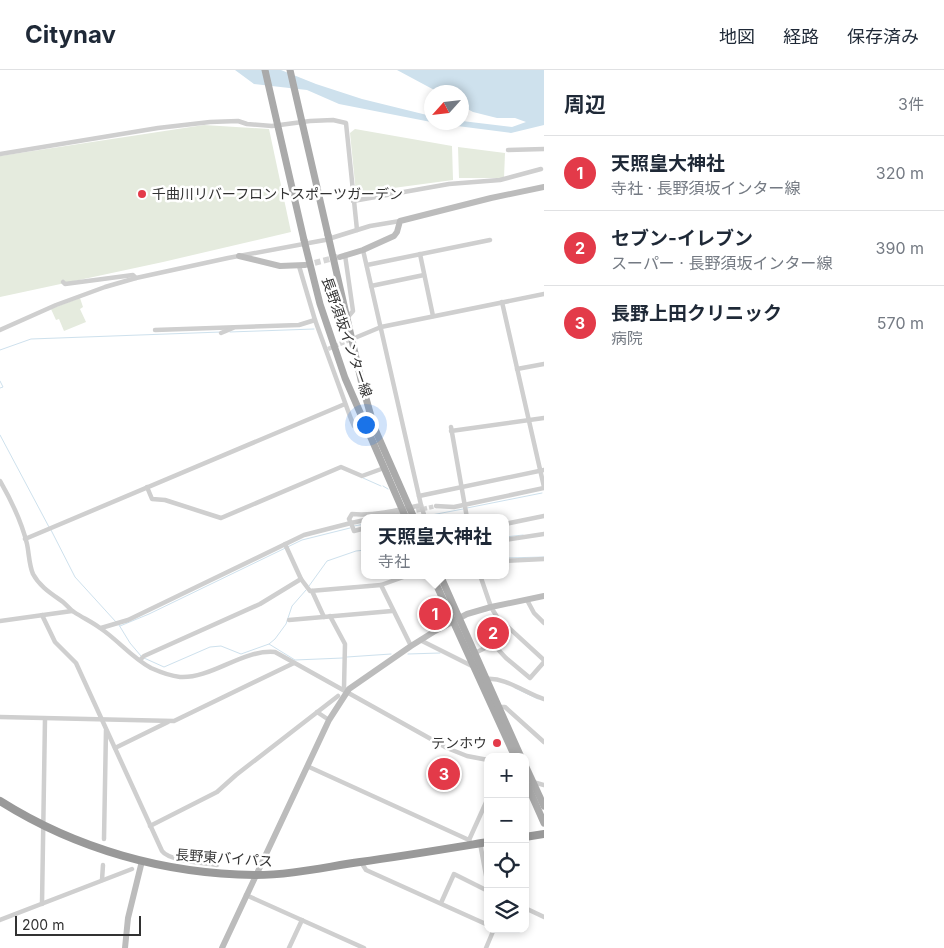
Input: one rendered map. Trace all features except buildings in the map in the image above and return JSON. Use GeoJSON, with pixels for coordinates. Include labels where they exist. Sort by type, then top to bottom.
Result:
{"type":"FeatureCollection","features":[{"type":"Feature","properties":{"kind":"highway","name":"長野東バイパス"},"geometry":{"type":"LineString","coordinates":[[0,801],[43,825],[88,844],[142,861],[173,868],[256,875],[307,872],[470,843],[484,843]]}},
{"type":"Feature","properties":{"kind":"highway"},"geometry":{"type":"LineString","coordinates":[[529,836],[544,834]]}},
{"type":"Feature","properties":{"kind":"main road","name":"長野須坂インター線"},"geometry":{"type":"LineString","coordinates":[[265,70],[320,304],[345,378],[404,512]]}},
{"type":"Feature","properties":{"kind":"main road","name":"長野須坂インター線"},"geometry":{"type":"LineString","coordinates":[[290,70],[374,427],[404,512]]}},
{"type":"Feature","properties":{"kind":"main road"},"geometry":{"type":"LineString","coordinates":[[434,579],[475,653],[519,753]]}},
{"type":"Feature","properties":{"kind":"main road"},"geometry":{"type":"LineString","coordinates":[[441,579],[474,666],[513,753]]}},
{"type":"Feature","properties":{"kind":"main road"},"geometry":{"type":"LineString","coordinates":[[529,774],[544,806]]}},
{"type":"Feature","properties":{"kind":"main road"},"geometry":{"type":"LineString","coordinates":[[529,789],[544,823]]}},
{"type":"Feature","properties":{"kind":"street"},"geometry":{"type":"LineString","coordinates":[[0,154],[158,128],[210,122],[238,121],[247,124],[272,126],[333,120],[346,123],[357,230]]}},
{"type":"Feature","properties":{"kind":"street"},"geometry":{"type":"LineString","coordinates":[[508,150],[544,149]]}},
{"type":"Feature","properties":{"kind":"street"},"geometry":{"type":"LineString","coordinates":[[353,201],[449,184],[500,180],[541,169]]}},
{"type":"Feature","properties":{"kind":"street"},"geometry":{"type":"LineString","coordinates":[[0,330],[56,305],[136,278],[400,222],[491,198],[544,187]]}},
{"type":"Feature","properties":{"kind":"street"},"geometry":{"type":"LineString","coordinates":[[347,318],[353,311],[342,256],[363,250],[394,236],[400,222]]}},
{"type":"Feature","properties":{"kind":"street"},"geometry":{"type":"LineString","coordinates":[[366,265],[490,240]]}},
{"type":"Feature","properties":{"kind":"street"},"geometry":{"type":"LineString","coordinates":[[363,250],[423,514]]}},
{"type":"Feature","properties":{"kind":"street"},"geometry":{"type":"LineString","coordinates":[[420,254],[433,316]]}},
{"type":"Feature","properties":{"kind":"street"},"geometry":{"type":"LineString","coordinates":[[239,256],[280,266],[302,265],[315,320],[345,404],[354,426],[360,428],[365,426]]}},
{"type":"Feature","properties":{"kind":"street"},"geometry":{"type":"LineString","coordinates":[[63,282],[65,284],[134,275],[136,278]]}},
{"type":"Feature","properties":{"kind":"street"},"geometry":{"type":"LineString","coordinates":[[371,286],[424,275]]}},
{"type":"Feature","properties":{"kind":"street"},"geometry":{"type":"LineString","coordinates":[[357,337],[381,327],[544,294]]}},
{"type":"Feature","properties":{"kind":"street"},"geometry":{"type":"LineString","coordinates":[[436,506],[465,507],[544,487],[542,470],[528,421],[502,302]]}},
{"type":"Feature","properties":{"kind":"street"},"geometry":{"type":"LineString","coordinates":[[155,330],[299,325],[315,320]]}},
{"type":"Feature","properties":{"kind":"street"},"geometry":{"type":"LineString","coordinates":[[221,333],[234,327]]}},
{"type":"Feature","properties":{"kind":"street"},"geometry":{"type":"LineString","coordinates":[[517,369],[544,364]]}},
{"type":"Feature","properties":{"kind":"street"},"geometry":{"type":"LineString","coordinates":[[25,539],[345,404]]}},
{"type":"Feature","properties":{"kind":"street"},"geometry":{"type":"LineString","coordinates":[[466,514],[451,429],[544,418]]}},
{"type":"Feature","properties":{"kind":"street"},"geometry":{"type":"LineString","coordinates":[[147,488],[152,499],[165,500],[221,518],[341,467],[362,476],[384,468]]}},
{"type":"Feature","properties":{"kind":"street"},"geometry":{"type":"LineString","coordinates":[[419,496],[542,470]]}},
{"type":"Feature","properties":{"kind":"street"},"geometry":{"type":"LineString","coordinates":[[1,484],[25,539],[32,572],[36,579],[48,592],[64,602],[72,611],[100,628],[160,672],[179,677],[201,675],[226,663],[275,652],[447,748],[467,756],[484,759]]}},
{"type":"Feature","properties":{"kind":"street"},"geometry":{"type":"LineString","coordinates":[[377,514],[404,512],[421,505]]}},
{"type":"Feature","properties":{"kind":"street"},"geometry":{"type":"LineString","coordinates":[[361,515],[352,514],[349,519],[354,531],[361,529]]}},
{"type":"Feature","properties":{"kind":"street"},"geometry":{"type":"LineString","coordinates":[[509,523],[544,516]]}},
{"type":"Feature","properties":{"kind":"street"},"geometry":{"type":"LineString","coordinates":[[100,628],[136,616],[287,547],[304,535],[352,526],[361,522]]}},
{"type":"Feature","properties":{"kind":"street"},"geometry":{"type":"LineString","coordinates":[[509,539],[544,534]]}},
{"type":"Feature","properties":{"kind":"street"},"geometry":{"type":"LineString","coordinates":[[287,547],[300,580],[312,591],[324,616]]}},
{"type":"Feature","properties":{"kind":"street"},"geometry":{"type":"LineString","coordinates":[[509,561],[544,560]]}},
{"type":"Feature","properties":{"kind":"street"},"geometry":{"type":"LineString","coordinates":[[312,591],[380,585],[397,579]]}},
{"type":"Feature","properties":{"kind":"street"},"geometry":{"type":"LineString","coordinates":[[475,653],[493,644],[506,658],[530,678],[544,661],[499,619],[491,607],[481,579]]}},
{"type":"Feature","properties":{"kind":"street"},"geometry":{"type":"LineString","coordinates":[[141,658],[260,604],[300,580]]}},
{"type":"Feature","properties":{"kind":"street"},"geometry":{"type":"LineString","coordinates":[[380,585],[410,646]]}},
{"type":"Feature","properties":{"kind":"street"},"geometry":{"type":"LineString","coordinates":[[222,948],[307,766],[345,690],[410,646],[467,614],[544,596]]}},
{"type":"Feature","properties":{"kind":"street"},"geometry":{"type":"LineString","coordinates":[[527,600],[534,613],[544,623]]}},
{"type":"Feature","properties":{"kind":"street"},"geometry":{"type":"LineString","coordinates":[[0,621],[72,611]]}},
{"type":"Feature","properties":{"kind":"street"},"geometry":{"type":"LineString","coordinates":[[289,620],[392,611]]}},
{"type":"Feature","properties":{"kind":"street"},"geometry":{"type":"LineString","coordinates":[[42,615],[55,642],[76,663],[164,855],[217,865]]}},
{"type":"Feature","properties":{"kind":"street"},"geometry":{"type":"LineString","coordinates":[[330,616],[345,644],[345,690]]}},
{"type":"Feature","properties":{"kind":"street"},"geometry":{"type":"LineString","coordinates":[[420,640],[474,666]]}},
{"type":"Feature","properties":{"kind":"street"},"geometry":{"type":"LineString","coordinates":[[0,717],[174,721],[294,663]]}},
{"type":"Feature","properties":{"kind":"street"},"geometry":{"type":"LineString","coordinates":[[486,679],[496,678],[544,699]]}},
{"type":"Feature","properties":{"kind":"street"},"geometry":{"type":"LineString","coordinates":[[150,826],[218,792],[338,696]]}},
{"type":"Feature","properties":{"kind":"street"},"geometry":{"type":"LineString","coordinates":[[499,707],[505,707],[544,742]]}},
{"type":"Feature","properties":{"kind":"street"},"geometry":{"type":"LineString","coordinates":[[317,712],[329,720]]}},
{"type":"Feature","properties":{"kind":"street"},"geometry":{"type":"LineString","coordinates":[[42,904],[45,719]]}},
{"type":"Feature","properties":{"kind":"street"},"geometry":{"type":"LineString","coordinates":[[115,748],[170,721]]}},
{"type":"Feature","properties":{"kind":"street"},"geometry":{"type":"LineString","coordinates":[[104,839],[106,728]]}},
{"type":"Feature","properties":{"kind":"street"},"geometry":{"type":"LineString","coordinates":[[307,766],[470,843],[484,808]]}},
{"type":"Feature","properties":{"kind":"street"},"geometry":{"type":"LineString","coordinates":[[533,782],[544,785]]}},
{"type":"Feature","properties":{"kind":"street"},"geometry":{"type":"LineString","coordinates":[[125,948],[128,918],[142,861]]}},
{"type":"Feature","properties":{"kind":"street"},"geometry":{"type":"LineString","coordinates":[[361,862],[366,870],[484,923]]}},
{"type":"Feature","properties":{"kind":"street"},"geometry":{"type":"LineString","coordinates":[[102,880],[103,865]]}},
{"type":"Feature","properties":{"kind":"street"},"geometry":{"type":"LineString","coordinates":[[0,920],[132,869]]}},
{"type":"Feature","properties":{"kind":"street"},"geometry":{"type":"LineString","coordinates":[[441,903],[454,874],[484,889]]}},
{"type":"Feature","properties":{"kind":"street"},"geometry":{"type":"LineString","coordinates":[[246,895],[364,948]]}},
{"type":"Feature","properties":{"kind":"street"},"geometry":{"type":"LineString","coordinates":[[529,910],[544,917]]}},
{"type":"Feature","properties":{"kind":"street"},"geometry":{"type":"LineString","coordinates":[[289,948],[302,920]]}},
{"type":"Feature","properties":{"kind":"street"},"geometry":{"type":"LineString","coordinates":[[486,948],[492,933]]}},
{"type":"Feature","properties":{"kind":"shaded area","name":"千曲川リバーフロントスポーツガーデン"},"geometry":{"type":"Polygon","coordinates":[[[204,125],[269,129],[291,232],[0,297],[0,156],[204,125]]]}},
{"type":"Feature","properties":{"kind":"shaded area"},"geometry":{"type":"Polygon","coordinates":[[[355,129],[452,146],[453,180],[356,193],[350,133],[355,129]]]}},
{"type":"Feature","properties":{"kind":"shaded area"},"geometry":{"type":"Polygon","coordinates":[[[458,147],[505,153],[504,178],[459,178],[458,147]]]}},
{"type":"Feature","properties":{"kind":"shaded area"},"geometry":{"type":"Polygon","coordinates":[[[80,298],[83,307],[80,309],[86,322],[64,331],[59,319],[56,320],[51,309],[80,298]]]}},
{"type":"Feature","properties":{"kind":"water"},"geometry":{"type":"Polygon","coordinates":[[[235,70],[281,70],[362,99],[424,114],[424,121],[339,104],[307,90],[254,84],[235,70]]]}},
{"type":"Feature","properties":{"kind":"water"},"geometry":{"type":"Polygon","coordinates":[[[397,70],[544,70],[544,125],[511,133],[469,128],[469,122],[512,127],[526,122],[515,118],[497,118],[469,110],[469,85],[425,85],[397,70]]]}},
{"type":"Feature","properties":{"kind":"waterway"},"geometry":{"type":"LineString","coordinates":[[230,332],[314,329]]}},
{"type":"Feature","properties":{"kind":"waterway"},"geometry":{"type":"LineString","coordinates":[[0,350],[31,339],[221,332]]}},
{"type":"Feature","properties":{"kind":"waterway"},"geometry":{"type":"LineString","coordinates":[[0,381],[3,387],[0,388]]}},
{"type":"Feature","properties":{"kind":"waterway"},"geometry":{"type":"LineString","coordinates":[[0,435],[49,527]]}},
{"type":"Feature","properties":{"kind":"waterway"},"geometry":{"type":"LineString","coordinates":[[363,478],[381,486]]}},
{"type":"Feature","properties":{"kind":"waterway"},"geometry":{"type":"LineString","coordinates":[[383,486],[388,489]]}},
{"type":"Feature","properties":{"kind":"waterway"},"geometry":{"type":"LineString","coordinates":[[467,508],[542,493]]}},
{"type":"Feature","properties":{"kind":"waterway"},"geometry":{"type":"LineString","coordinates":[[437,514],[463,509]]}},
{"type":"Feature","properties":{"kind":"waterway"},"geometry":{"type":"LineString","coordinates":[[354,526],[361,525]]}},
{"type":"Feature","properties":{"kind":"waterway"},"geometry":{"type":"LineString","coordinates":[[120,626],[149,614],[302,540],[350,528]]}},
{"type":"Feature","properties":{"kind":"waterway"},"geometry":{"type":"LineString","coordinates":[[51,530],[75,577],[116,622]]}},
{"type":"Feature","properties":{"kind":"waterway"},"geometry":{"type":"LineString","coordinates":[[509,537],[523,535]]}},
{"type":"Feature","properties":{"kind":"waterway"},"geometry":{"type":"LineString","coordinates":[[309,586],[327,561],[361,550]]}},
{"type":"Feature","properties":{"kind":"waterway"},"geometry":{"type":"LineString","coordinates":[[509,558],[544,557]]}},
{"type":"Feature","properties":{"kind":"waterway"},"geometry":{"type":"LineString","coordinates":[[269,644],[286,624],[292,606],[306,590]]}},
{"type":"Feature","properties":{"kind":"waterway"},"geometry":{"type":"LineString","coordinates":[[119,625],[141,656]]}},
{"type":"Feature","properties":{"kind":"waterway"},"geometry":{"type":"LineString","coordinates":[[144,658],[164,667],[210,647],[221,646],[241,654],[269,644],[295,660],[343,658]]}},
{"type":"Feature","properties":{"kind":"waterway"},"geometry":{"type":"LineString","coordinates":[[408,654],[440,653]]}},
{"type":"Feature","properties":{"kind":"waterway"},"geometry":{"type":"LineString","coordinates":[[347,657],[391,654]]}},
{"type":"Feature","properties":{"kind":"waterway"},"geometry":{"type":"LineString","coordinates":[[515,688],[538,699]]}},
{"type":"Feature","properties":{"kind":"tunnel"},"geometry":{"type":"LineString","coordinates":[[306,265],[338,257]]}},
{"type":"Feature","properties":{"kind":"tunnel"},"geometry":{"type":"LineString","coordinates":[[328,349],[354,338]]}},
{"type":"Feature","properties":{"kind":"tunnel"},"geometry":{"type":"LineString","coordinates":[[410,512],[436,506]]}},
{"type":"Feature","properties":{"kind":"place","name":"千曲川リバーフロントスポーツガーデン"},"geometry":{"type":"Point","coordinates":[142,194]}},
{"type":"Feature","properties":{"kind":"place","name":"天照皇大神社"},"geometry":{"type":"Point","coordinates":[435,614]}},
{"type":"Feature","properties":{"kind":"place","name":"セブン-イレブン"},"geometry":{"type":"Point","coordinates":[493,633]}},
{"type":"Feature","properties":{"kind":"place","name":"テンホウ"},"geometry":{"type":"Point","coordinates":[497,743]}},
{"type":"Feature","properties":{"kind":"place","name":"長野上田クリニック"},"geometry":{"type":"Point","coordinates":[444,774]}}]}
